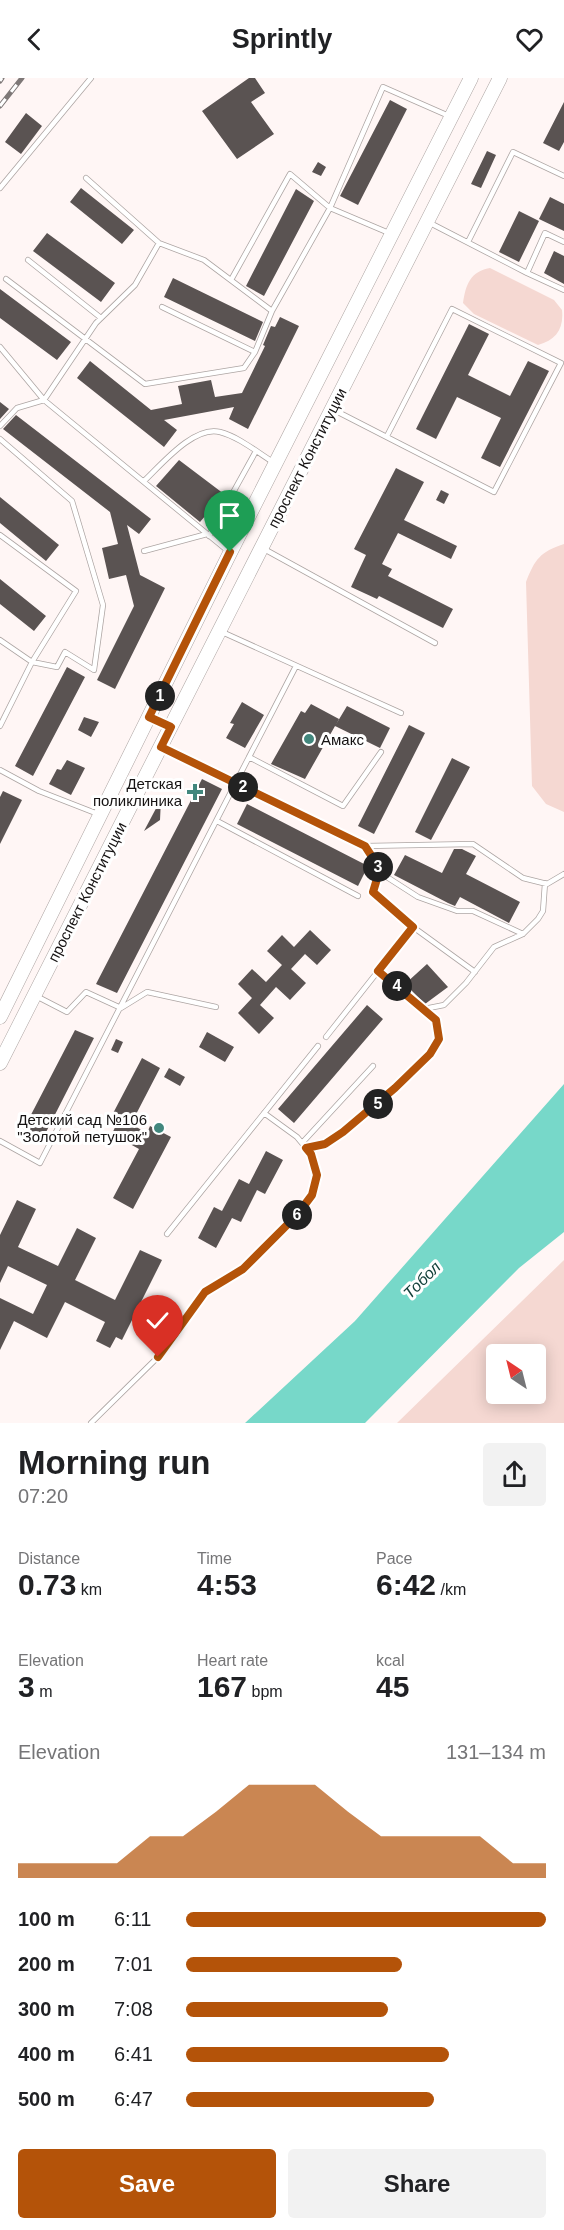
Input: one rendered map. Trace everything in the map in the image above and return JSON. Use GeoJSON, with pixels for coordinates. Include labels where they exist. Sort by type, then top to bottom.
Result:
{"type":"FeatureCollection","features":[{"type":"Feature","properties":{"kind":"main road","name":"проспект Конституции"},"geometry":{"type":"LineString","coordinates":[[0,1017],[230,552],[471,78]]}},
{"type":"Feature","properties":{"kind":"main road","name":"проспект Конституции"},"geometry":{"type":"LineString","coordinates":[[0,1063],[501,78]]}},
{"type":"Feature","properties":{"kind":"main road"},"geometry":{"type":"LineString","coordinates":[[404,210],[428,222]]}},
{"type":"Feature","properties":{"kind":"main road"},"geometry":{"type":"LineString","coordinates":[[230,552],[254,565]]}},
{"type":"Feature","properties":{"kind":"main road"},"geometry":{"type":"LineString","coordinates":[[149,717],[171,727]]}},
{"type":"Feature","properties":{"kind":"main road"},"geometry":{"type":"LineString","coordinates":[[15,986],[34,995]]}},
{"type":"Feature","properties":{"kind":"lane"},"geometry":{"type":"LineString","coordinates":[[0,188],[91,78]]}},
{"type":"Feature","properties":{"kind":"lane"},"geometry":{"type":"LineString","coordinates":[[6,279],[145,384],[244,368],[255,352],[272,311],[330,208],[383,87],[452,117]]}},
{"type":"Feature","properties":{"kind":"lane"},"geometry":{"type":"LineString","coordinates":[[468,242],[513,152],[564,176]]}},
{"type":"Feature","properties":{"kind":"lane"},"geometry":{"type":"LineString","coordinates":[[231,280],[290,174],[330,208],[392,234]]}},
{"type":"Feature","properties":{"kind":"lane"},"geometry":{"type":"LineString","coordinates":[[86,178],[159,243],[204,260],[272,311]]}},
{"type":"Feature","properties":{"kind":"lane"},"geometry":{"type":"LineString","coordinates":[[428,222],[564,290]]}},
{"type":"Feature","properties":{"kind":"lane"},"geometry":{"type":"LineString","coordinates":[[527,273],[545,233],[564,242]]}},
{"type":"Feature","properties":{"kind":"lane"},"geometry":{"type":"LineString","coordinates":[[0,426],[17,408],[44,400],[85,338],[101,318],[135,285],[159,243]]}},
{"type":"Feature","properties":{"kind":"lane"},"geometry":{"type":"LineString","coordinates":[[28,260],[101,318]]}},
{"type":"Feature","properties":{"kind":"lane"},"geometry":{"type":"LineString","coordinates":[[162,307],[255,352]]}},
{"type":"Feature","properties":{"kind":"lane"},"geometry":{"type":"LineString","coordinates":[[332,409],[494,492],[561,363],[452,309],[387,436]]}},
{"type":"Feature","properties":{"kind":"lane"},"geometry":{"type":"LineString","coordinates":[[0,347],[44,400],[230,552]]}},
{"type":"Feature","properties":{"kind":"lane"},"geometry":{"type":"LineString","coordinates":[[144,482],[184,444],[203,432],[218,431],[275,463]]}},
{"type":"Feature","properties":{"kind":"lane"},"geometry":{"type":"LineString","coordinates":[[0,440],[72,501],[103,605],[94,670],[65,652],[57,667],[32,662],[0,640]]}},
{"type":"Feature","properties":{"kind":"lane"},"geometry":{"type":"LineString","coordinates":[[144,551],[208,535],[256,451]]}},
{"type":"Feature","properties":{"kind":"lane"},"geometry":{"type":"LineString","coordinates":[[0,535],[76,591],[32,662],[0,726]]}},
{"type":"Feature","properties":{"kind":"lane"},"geometry":{"type":"LineString","coordinates":[[262,548],[435,643]]}},
{"type":"Feature","properties":{"kind":"lane"},"geometry":{"type":"LineString","coordinates":[[220,631],[401,714]]}},
{"type":"Feature","properties":{"kind":"lane"},"geometry":{"type":"LineString","coordinates":[[0,1141],[40,1163],[296,666]]}},
{"type":"Feature","properties":{"kind":"lane"},"geometry":{"type":"LineString","coordinates":[[161,747],[365,846],[473,844],[524,878],[545,883],[564,874]]}},
{"type":"Feature","properties":{"kind":"lane"},"geometry":{"type":"LineString","coordinates":[[249,757],[343,806],[381,752]]}},
{"type":"Feature","properties":{"kind":"lane"},"geometry":{"type":"LineString","coordinates":[[0,771],[39,791],[101,815]]}},
{"type":"Feature","properties":{"kind":"lane"},"geometry":{"type":"LineString","coordinates":[[217,821],[358,896]]}},
{"type":"Feature","properties":{"kind":"lane"},"geometry":{"type":"LineString","coordinates":[[365,846],[380,869],[373,892],[413,927],[475,972]]}},
{"type":"Feature","properties":{"kind":"lane"},"geometry":{"type":"LineString","coordinates":[[379,872],[418,897],[456,911],[473,911],[523,934]]}},
{"type":"Feature","properties":{"kind":"lane"},"geometry":{"type":"LineString","coordinates":[[424,1009],[444,1005],[475,972],[494,947],[523,934],[543,911],[545,883]]}},
{"type":"Feature","properties":{"kind":"lane"},"geometry":{"type":"LineString","coordinates":[[326,1037],[413,927]]}},
{"type":"Feature","properties":{"kind":"lane"},"geometry":{"type":"LineString","coordinates":[[306,1148],[325,1144],[360,1120],[430,1054],[439,1039],[436,1020],[378,971]]}},
{"type":"Feature","properties":{"kind":"lane"},"geometry":{"type":"LineString","coordinates":[[34,995],[67,1012],[86,992],[120,1008]]}},
{"type":"Feature","properties":{"kind":"lane"},"geometry":{"type":"LineString","coordinates":[[120,1008],[147,992],[216,1007]]}},
{"type":"Feature","properties":{"kind":"lane"},"geometry":{"type":"LineString","coordinates":[[167,1234],[318,1046]]}},
{"type":"Feature","properties":{"kind":"lane"},"geometry":{"type":"LineString","coordinates":[[302,1143],[373,1066]]}},
{"type":"Feature","properties":{"kind":"lane"},"geometry":{"type":"LineString","coordinates":[[91,1423],[158,1357],[205,1292],[243,1269],[297,1215],[312,1195],[317,1175],[311,1154],[302,1143],[264,1113]]}},
{"type":"Feature","properties":{"kind":"shaded area"},"geometry":{"type":"Polygon","coordinates":[[[490,268],[554,300],[562,310],[562,323],[554,337],[538,345],[474,314],[463,303],[473,276],[490,268]]]}},
{"type":"Feature","properties":{"kind":"shaded area"},"geometry":{"type":"Polygon","coordinates":[[[564,544],[564,812],[546,804],[532,786],[526,582],[539,557],[564,544]]]}},
{"type":"Feature","properties":{"kind":"shaded area"},"geometry":{"type":"Polygon","coordinates":[[[564,1260],[564,1423],[397,1423],[564,1260]]]}},
{"type":"Feature","properties":{"kind":"water","name":"Тобол"},"geometry":{"type":"Polygon","coordinates":[[[564,1084],[564,1232],[519,1268],[365,1423],[245,1423],[355,1321],[564,1084]]]}},
{"type":"Feature","properties":{"kind":"building"},"geometry":{"type":"Polygon","coordinates":[[[249,78],[255,78],[265,93],[251,102],[274,134],[237,159],[202,111],[249,78]]]}},
{"type":"Feature","properties":{"kind":"building"},"geometry":{"type":"Polygon","coordinates":[[[390,100],[407,109],[358,205],[340,196],[390,100]]]}},
{"type":"Feature","properties":{"kind":"building"},"geometry":{"type":"Polygon","coordinates":[[[564,102],[564,142],[559,151],[543,143],[564,102]]]}},
{"type":"Feature","properties":{"kind":"building"},"geometry":{"type":"Polygon","coordinates":[[[26,113],[42,126],[21,154],[5,142],[26,113]]]}},
{"type":"Feature","properties":{"kind":"building"},"geometry":{"type":"Polygon","coordinates":[[[487,151],[496,155],[481,188],[471,184],[487,151]]]}},
{"type":"Feature","properties":{"kind":"building"},"geometry":{"type":"Polygon","coordinates":[[[318,162],[326,167],[321,176],[312,172],[318,162]]]}},
{"type":"Feature","properties":{"kind":"building"},"geometry":{"type":"Polygon","coordinates":[[[81,188],[134,230],[122,244],[70,202],[81,188]]]}},
{"type":"Feature","properties":{"kind":"building"},"geometry":{"type":"Polygon","coordinates":[[[296,189],[314,201],[264,296],[246,286],[296,189]]]}},
{"type":"Feature","properties":{"kind":"building"},"geometry":{"type":"Polygon","coordinates":[[[550,197],[564,204],[564,231],[539,219],[550,197]]]}},
{"type":"Feature","properties":{"kind":"building"},"geometry":{"type":"Polygon","coordinates":[[[519,211],[539,221],[519,262],[499,252],[519,211]]]}},
{"type":"Feature","properties":{"kind":"building"},"geometry":{"type":"Polygon","coordinates":[[[47,233],[115,283],[101,302],[33,251],[47,233]]]}},
{"type":"Feature","properties":{"kind":"building"},"geometry":{"type":"Polygon","coordinates":[[[554,251],[564,256],[564,284],[544,273],[554,251]]]}},
{"type":"Feature","properties":{"kind":"building"},"geometry":{"type":"Polygon","coordinates":[[[173,278],[263,322],[255,341],[164,297],[173,278]]]}},
{"type":"Feature","properties":{"kind":"building"},"geometry":{"type":"Polygon","coordinates":[[[0,289],[71,342],[57,360],[0,318],[0,289]]]}},
{"type":"Feature","properties":{"kind":"building"},"geometry":{"type":"Polygon","coordinates":[[[280,317],[299,326],[248,429],[229,419],[234,407],[164,420],[177,430],[164,447],[77,378],[90,361],[151,410],[182,404],[178,386],[211,380],[215,397],[242,393],[265,346],[263,345],[271,326],[275,327],[280,317]]]}},
{"type":"Feature","properties":{"kind":"building"},"geometry":{"type":"Polygon","coordinates":[[[469,324],[489,334],[468,375],[510,396],[528,361],[549,371],[500,467],[481,458],[501,418],[457,397],[436,439],[416,429],[469,324]]]}},
{"type":"Feature","properties":{"kind":"building"},"geometry":{"type":"Polygon","coordinates":[[[0,402],[9,409],[0,419],[0,402]]]}},
{"type":"Feature","properties":{"kind":"building"},"geometry":{"type":"Polygon","coordinates":[[[16,415],[151,519],[139,534],[127,525],[140,575],[165,588],[115,689],[97,680],[134,606],[126,575],[109,579],[102,548],[118,544],[110,512],[3,429],[16,415]]]}},
{"type":"Feature","properties":{"kind":"building"},"geometry":{"type":"Polygon","coordinates":[[[179,460],[224,494],[200,522],[156,486],[179,460]]]}},
{"type":"Feature","properties":{"kind":"building"},"geometry":{"type":"Polygon","coordinates":[[[396,468],[424,482],[404,520],[457,546],[451,559],[398,533],[382,564],[392,569],[388,576],[453,609],[443,628],[379,596],[377,599],[351,587],[366,555],[354,549],[396,468]]]}},
{"type":"Feature","properties":{"kind":"building"},"geometry":{"type":"Polygon","coordinates":[[[441,490],[449,494],[444,504],[436,500],[441,490]]]}},
{"type":"Feature","properties":{"kind":"building"},"geometry":{"type":"Polygon","coordinates":[[[0,497],[59,545],[46,561],[0,523],[0,497]]]}},
{"type":"Feature","properties":{"kind":"building"},"geometry":{"type":"Polygon","coordinates":[[[0,579],[46,616],[34,631],[0,604],[0,579]]]}},
{"type":"Feature","properties":{"kind":"building"},"geometry":{"type":"Polygon","coordinates":[[[67,667],[85,677],[33,776],[15,766],[67,667]]]}},
{"type":"Feature","properties":{"kind":"building"},"geometry":{"type":"Polygon","coordinates":[[[242,702],[264,715],[245,748],[226,738],[234,724],[230,723],[242,702]]]}},
{"type":"Feature","properties":{"kind":"building"},"geometry":{"type":"Polygon","coordinates":[[[311,704],[339,719],[305,779],[271,764],[301,711],[305,713],[311,704]]]}},
{"type":"Feature","properties":{"kind":"building"},"geometry":{"type":"Polygon","coordinates":[[[347,706],[390,728],[380,748],[335,726],[347,706]]]}},
{"type":"Feature","properties":{"kind":"building"},"geometry":{"type":"Polygon","coordinates":[[[84,717],[99,722],[91,737],[78,730],[84,717]]]}},
{"type":"Feature","properties":{"kind":"building"},"geometry":{"type":"Polygon","coordinates":[[[409,725],[425,733],[374,834],[358,826],[409,725]]]}},
{"type":"Feature","properties":{"kind":"building"},"geometry":{"type":"Polygon","coordinates":[[[452,758],[470,767],[431,840],[415,832],[452,758]]]}},
{"type":"Feature","properties":{"kind":"building"},"geometry":{"type":"Polygon","coordinates":[[[67,760],[85,768],[71,795],[49,784],[57,769],[61,770],[67,760]]]}},
{"type":"Feature","properties":{"kind":"building"},"geometry":{"type":"Polygon","coordinates":[[[202,779],[222,789],[117,993],[96,984],[202,779]]]}},
{"type":"Feature","properties":{"kind":"building"},"geometry":{"type":"Polygon","coordinates":[[[3,791],[22,800],[0,844],[0,797],[3,791]]]}},
{"type":"Feature","properties":{"kind":"building"},"geometry":{"type":"Polygon","coordinates":[[[161,799],[160,820],[144,831],[161,799]]]}},
{"type":"Feature","properties":{"kind":"building"},"geometry":{"type":"Polygon","coordinates":[[[247,804],[368,866],[358,886],[237,824],[247,804]]]}},
{"type":"Feature","properties":{"kind":"building"},"geometry":{"type":"Polygon","coordinates":[[[454,849],[462,849],[476,856],[466,874],[520,902],[509,923],[460,897],[455,906],[394,875],[405,855],[442,873],[454,849]]]}},
{"type":"Feature","properties":{"kind":"building"},"geometry":{"type":"Polygon","coordinates":[[[310,930],[331,950],[317,965],[305,954],[291,969],[306,983],[290,1000],[276,987],[260,1005],[274,1018],[259,1034],[238,1013],[252,998],[238,984],[252,969],[266,982],[282,965],[267,951],[282,935],[294,947],[310,930]]]}},
{"type":"Feature","properties":{"kind":"building"},"geometry":{"type":"Polygon","coordinates":[[[427,964],[448,987],[425,1004],[405,984],[427,964]]]}},
{"type":"Feature","properties":{"kind":"building"},"geometry":{"type":"Polygon","coordinates":[[[367,1005],[383,1019],[294,1123],[278,1109],[367,1005]]]}},
{"type":"Feature","properties":{"kind":"building"},"geometry":{"type":"Polygon","coordinates":[[[75,1030],[94,1038],[40,1144],[21,1134],[75,1030]]]}},
{"type":"Feature","properties":{"kind":"building"},"geometry":{"type":"Polygon","coordinates":[[[207,1032],[234,1047],[225,1062],[199,1047],[207,1032]]]}},
{"type":"Feature","properties":{"kind":"building"},"geometry":{"type":"Polygon","coordinates":[[[116,1039],[123,1042],[118,1053],[111,1050],[116,1039]]]}},
{"type":"Feature","properties":{"kind":"building"},"geometry":{"type":"Polygon","coordinates":[[[142,1058],[160,1068],[131,1124],[147,1133],[150,1126],[171,1137],[133,1209],[113,1198],[139,1149],[112,1134],[116,1125],[109,1121],[142,1058]]]}},
{"type":"Feature","properties":{"kind":"building"},"geometry":{"type":"Polygon","coordinates":[[[169,1068],[185,1077],[180,1086],[164,1077],[169,1068]]]}},
{"type":"Feature","properties":{"kind":"building"},"geometry":{"type":"Polygon","coordinates":[[[266,1151],[283,1160],[265,1194],[257,1190],[241,1222],[232,1218],[216,1248],[198,1238],[214,1207],[222,1211],[239,1179],[249,1184],[266,1151]]]}},
{"type":"Feature","properties":{"kind":"building"},"geometry":{"type":"Polygon","coordinates":[[[17,1200],[36,1209],[18,1247],[58,1266],[77,1228],[96,1238],[75,1280],[115,1300],[140,1250],[162,1260],[122,1340],[116,1337],[110,1348],[96,1341],[105,1322],[65,1302],[47,1338],[14,1321],[0,1350],[0,1298],[33,1314],[47,1285],[8,1266],[0,1283],[0,1235],[17,1200]]]}},
{"type":"Feature","properties":{"kind":"railway"},"geometry":{"type":"LineString","coordinates":[[0,106],[22,78]]}},
{"type":"Feature","properties":{"kind":"place","name":"Амакс"},"geometry":{"type":"Point","coordinates":[309,739]}},
{"type":"Feature","properties":{"kind":"place","name":"Детская поликлиника"},"geometry":{"type":"Point","coordinates":[195,792]}},
{"type":"Feature","properties":{"kind":"place","name":"Детский сад №106 \"Золотой петушок\""},"geometry":{"type":"Point","coordinates":[159,1128]}},
{"type":"Feature","properties":{"kind":"route"},"geometry":{"type":"LineString","coordinates":[[158,1357],[205,1292],[243,1269],[297,1215],[312,1195],[317,1175],[311,1154],[306,1148],[325,1144],[360,1120],[430,1054],[439,1039],[436,1020],[378,971],[413,927],[373,892],[380,869],[365,846],[161,747],[171,727],[149,717],[230,552]]}}]}
